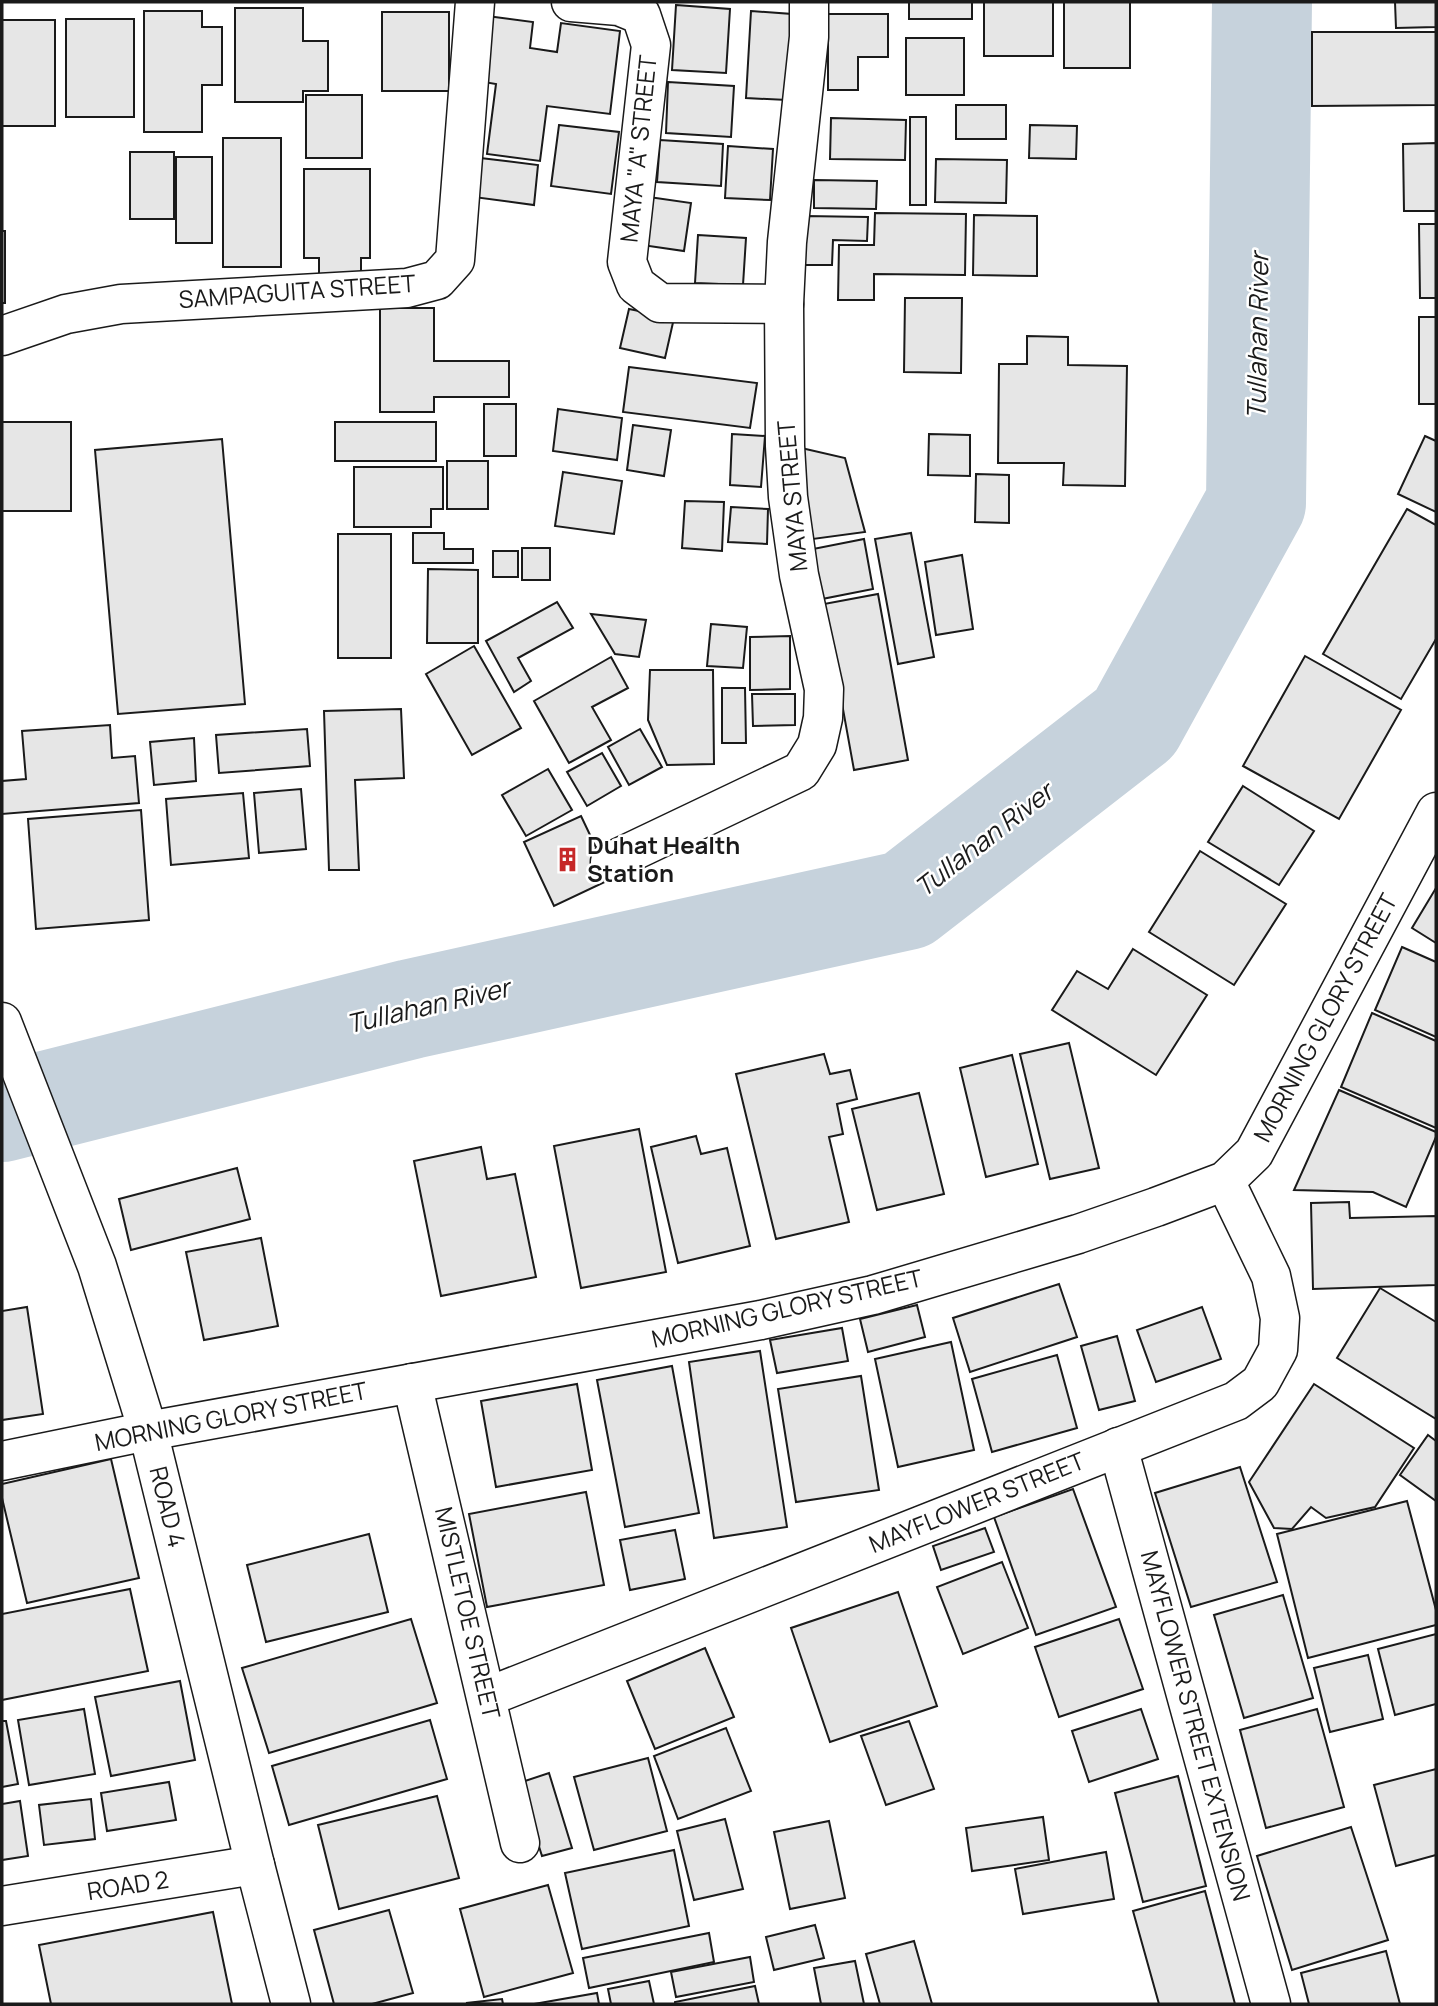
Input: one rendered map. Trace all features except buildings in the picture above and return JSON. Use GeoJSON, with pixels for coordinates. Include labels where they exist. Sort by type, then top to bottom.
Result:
{"type":"FeatureCollection","features":[{"type":"Feature","properties":{"kind":"street","name":"SAMPAGUITA STREET"},"geometry":{"type":"LineString","coordinates":[[2,336],[66,314],[121,304],[407,288],[437,280],[455,260],[475,2]]}},
{"type":"Feature","properties":{"kind":"street","name":"MAYA \"A\" STREET"},"geometry":{"type":"LineString","coordinates":[[571,2],[619,6],[641,15],[651,45],[627,262],[636,285],[660,303],[784,304]]}},
{"type":"Feature","properties":{"kind":"street","name":"MAYA STREET"},"geometry":{"type":"LineString","coordinates":[[610,862],[801,771],[817,745],[823,718],[824,689],[799,575],[788,497],[785,446],[784,304],[787,242],[809,37],[809,2]]}},
{"type":"Feature","properties":{"kind":"street","name":"MORNING GLORY STREET"},"geometry":{"type":"LineString","coordinates":[[2,1461],[148,1431],[761,1320],[873,1295],[1078,1234],[1225,1181],[1254,1153],[1436,812]]}},
{"type":"Feature","properties":{"kind":"street","name":"ROAD 4"},"geometry":{"type":"LineString","coordinates":[[2,1022],[97,1266],[148,1431],[291,2004]]}},
{"type":"Feature","properties":{"kind":"street","name":"MAYFLOWER STREET"},"geometry":{"type":"LineString","coordinates":[[487,1698],[1236,1401],[1260,1383],[1278,1350],[1280,1318],[1271,1276],[1225,1181]]}},
{"type":"Feature","properties":{"kind":"street","name":"MISTLETOE STREET"},"geometry":{"type":"LineString","coordinates":[[412,1383],[520,1843]]}},
{"type":"Feature","properties":{"kind":"street","name":"MAYFLOWER STREET EXTENSION"},"geometry":{"type":"LineString","coordinates":[[1118,1447],[1271,2004]]}},
{"type":"Feature","properties":{"kind":"street","name":"ROAD 2"},"geometry":{"type":"LineString","coordinates":[[2,1906],[255,1865]]}},
{"type":"Feature","properties":{"kind":"waterway","name":"Tullahan River"},"geometry":{"type":"LineString","coordinates":[[2,1112],[411,1009],[907,900],[1135,723],[1256,503],[1262,2]]}},
{"type":"Feature","properties":{"kind":"place","name":"Duhat Health Station"},"geometry":{"type":"Point","coordinates":[567,860]}}]}
